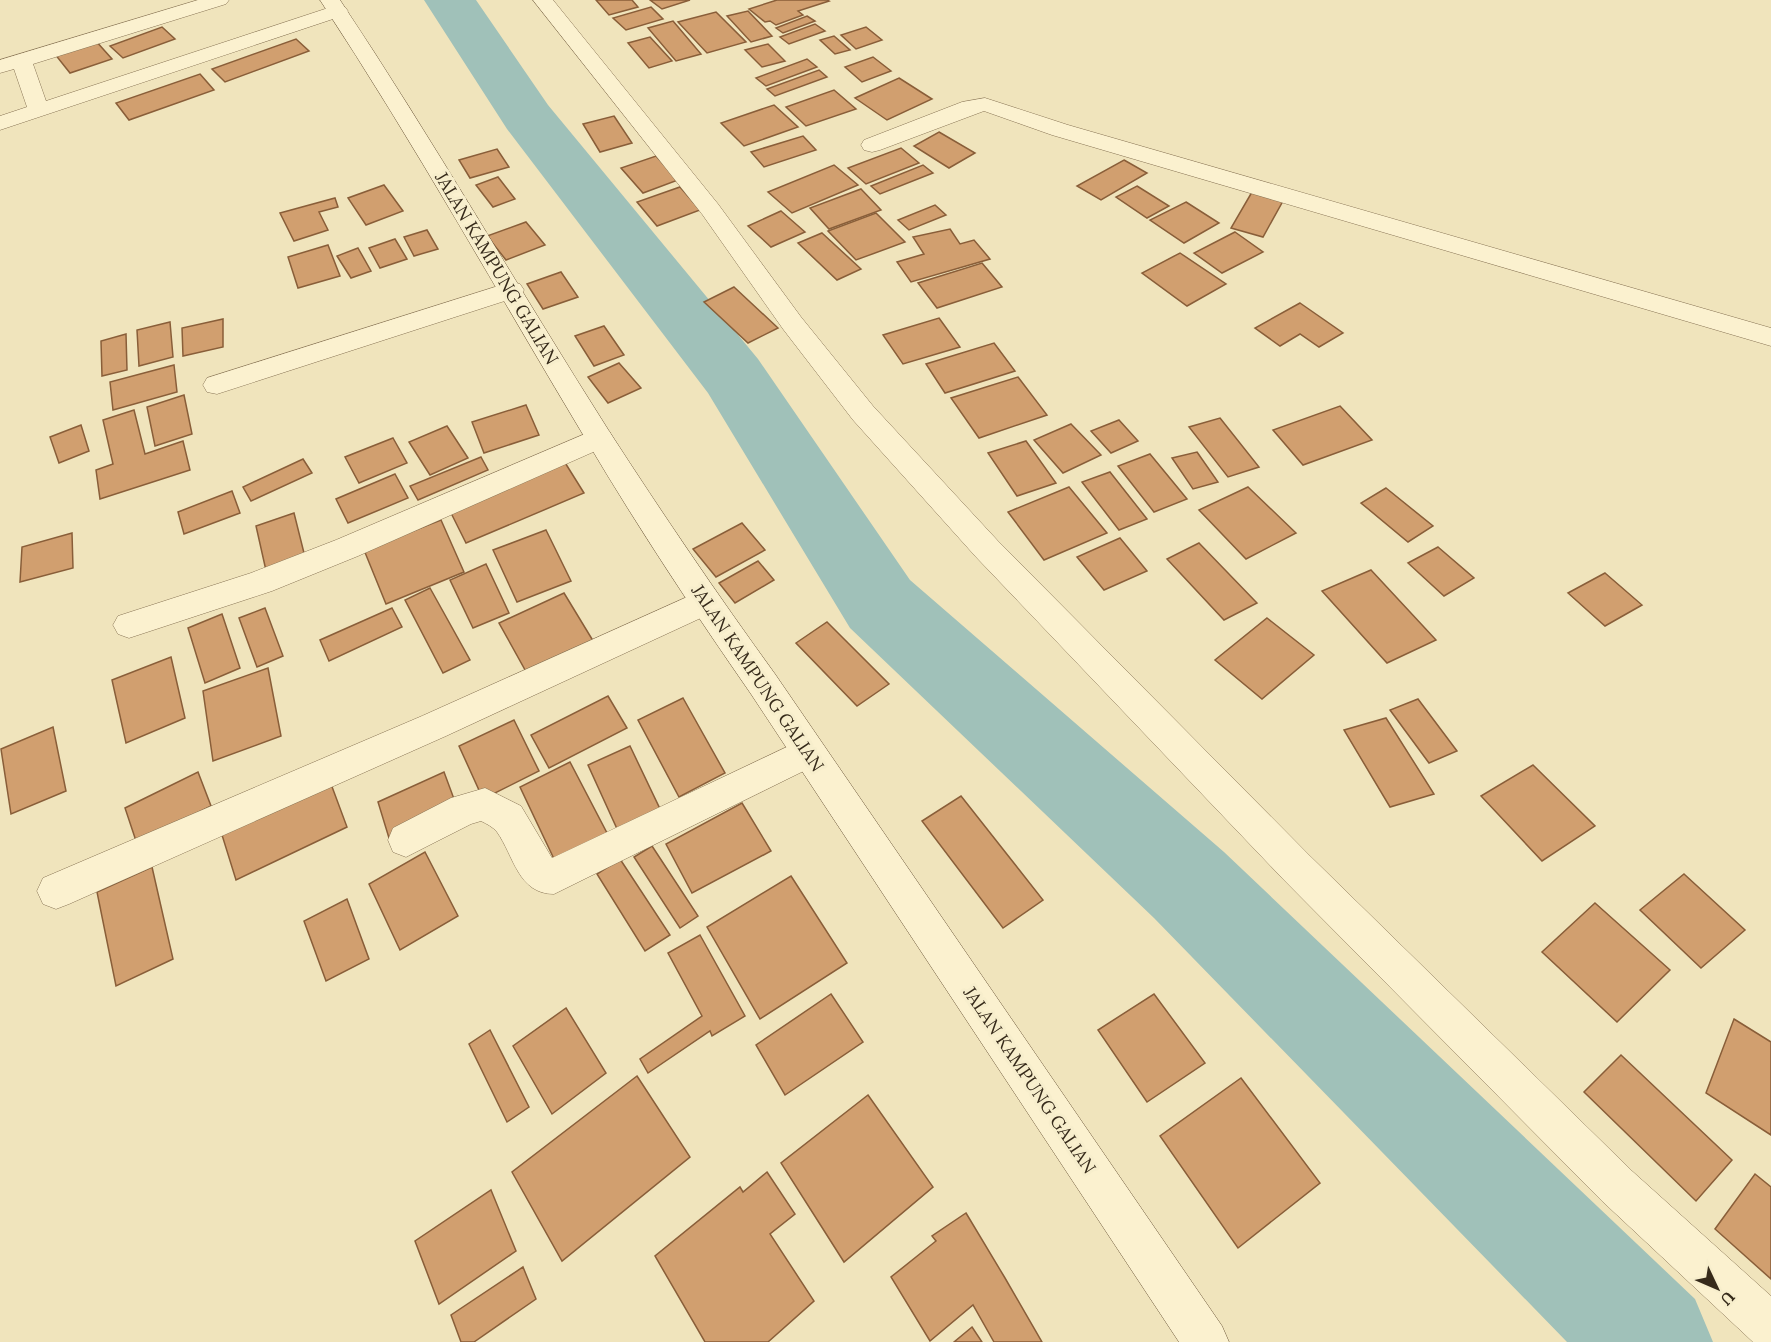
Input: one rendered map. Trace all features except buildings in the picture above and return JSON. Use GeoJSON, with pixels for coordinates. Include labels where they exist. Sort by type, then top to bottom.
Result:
{"type":"FeatureCollection","features":[{"type":"Feature","properties":{"kind":"street"},"geometry":{"type":"LineString","coordinates":[[0,66],[219,0]]}},
{"type":"Feature","properties":{"kind":"street"},"geometry":{"type":"LineString","coordinates":[[543,0],[710,209],[792,323],[863,413],[987,549],[1296,867],[1608,1178],[1771,1327]]}},
{"type":"Feature","properties":{"kind":"street"},"geometry":{"type":"LineString","coordinates":[[0,123],[334,6]]}},
{"type":"Feature","properties":{"kind":"street","name":"JALAN KAMPUNG GALIAN"},"geometry":{"type":"LineString","coordinates":[[334,6],[383,80],[599,438],[705,602],[1206,1342]]}},
{"type":"Feature","properties":{"kind":"street"},"geometry":{"type":"LineString","coordinates":[[21,60],[39,110]]}},
{"type":"Feature","properties":{"kind":"street"},"geometry":{"type":"LineString","coordinates":[[872,145],[970,107],[985,104],[1060,130],[1771,337]]}},
{"type":"Feature","properties":{"kind":"street"},"geometry":{"type":"LineString","coordinates":[[217,386],[511,290]]}},
{"type":"Feature","properties":{"kind":"street"},"geometry":{"type":"LineString","coordinates":[[129,625],[261,582],[347,548],[599,438]]}},
{"type":"Feature","properties":{"kind":"street"},"geometry":{"type":"LineString","coordinates":[[56,891],[434,726],[705,602]]}},
{"type":"Feature","properties":{"kind":"street"},"geometry":{"type":"LineString","coordinates":[[405,840],[464,809],[485,804],[508,818],[522,839],[538,871],[545,876],[554,876],[808,752]]}},
{"type":"Feature","properties":{"kind":"waterway"},"geometry":{"type":"LineString","coordinates":[[450,0],[527,117],[733,376],[880,604],[1189,885],[1652,1342]]}}]}
